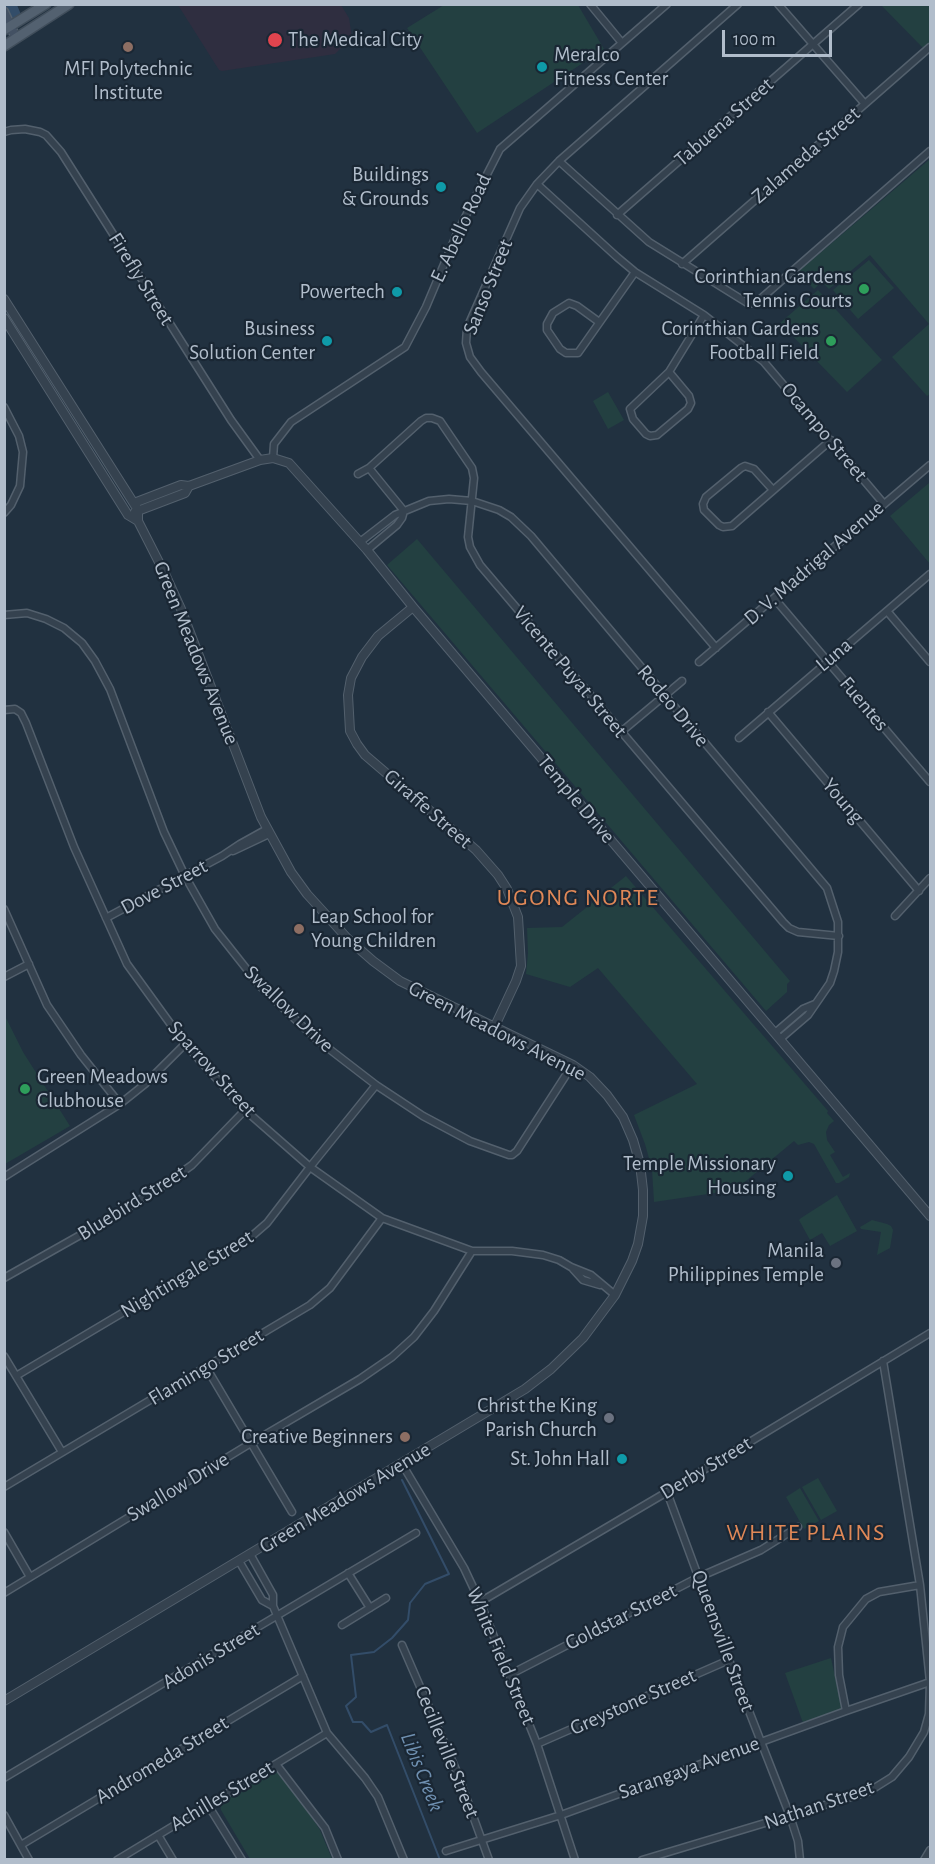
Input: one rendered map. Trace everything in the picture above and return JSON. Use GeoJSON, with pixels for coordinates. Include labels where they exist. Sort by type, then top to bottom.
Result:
{"type":"FeatureCollection","features":[{"type":"Feature","properties":{"kind":"main road"},"geometry":{"type":"LineString","coordinates":[[6,29],[46,4]]}},
{"type":"Feature","properties":{"kind":"main road"},"geometry":{"type":"LineString","coordinates":[[4,12],[10,42],[69,4]]}},
{"type":"Feature","properties":{"kind":"street"},"geometry":{"type":"LineString","coordinates":[[590,4],[622,43]]}},
{"type":"Feature","properties":{"kind":"street","name":"E. Abello Road"},"geometry":{"type":"LineString","coordinates":[[273,458],[274,444],[291,422],[405,347],[426,307],[458,231],[499,151],[667,4]]}},
{"type":"Feature","properties":{"kind":"street","name":"Sanso Street"},"geometry":{"type":"LineString","coordinates":[[716,648],[481,372],[470,357],[466,343],[467,328],[520,208],[537,184],[559,161],[738,4]]}},
{"type":"Feature","properties":{"kind":"street"},"geometry":{"type":"LineString","coordinates":[[778,4],[865,104]]}},
{"type":"Feature","properties":{"kind":"street","name":"Tabuena Street"},"geometry":{"type":"LineString","coordinates":[[617,215],[859,4]]}},
{"type":"Feature","properties":{"kind":"street","name":"Zalameda Street"},"geometry":{"type":"LineString","coordinates":[[682,264],[930,47]]}},
{"type":"Feature","properties":{"kind":"street","name":"Firefly Street"},"geometry":{"type":"LineString","coordinates":[[4,132],[25,129],[40,132],[46,135],[61,152],[231,420],[260,460]]}},
{"type":"Feature","properties":{"kind":"street"},"geometry":{"type":"LineString","coordinates":[[559,161],[649,243],[749,304],[757,302],[930,151]]}},
{"type":"Feature","properties":{"kind":"street","name":"Ocampo Street"},"geometry":{"type":"LineString","coordinates":[[537,184],[635,272],[704,315],[764,362],[884,504]]}},
{"type":"Feature","properties":{"kind":"street"},"geometry":{"type":"LineString","coordinates":[[600,322],[569,303],[553,313],[547,324],[548,330],[560,349],[573,354],[580,351],[635,272]]}},
{"type":"Feature","properties":{"kind":"street"},"geometry":{"type":"LineString","coordinates":[[4,299],[136,506]]}},
{"type":"Feature","properties":{"kind":"street"},"geometry":{"type":"LineString","coordinates":[[669,372],[689,396],[691,403],[688,409],[657,435],[650,436],[633,419],[630,409],[669,372],[704,315]]}},
{"type":"Feature","properties":{"kind":"street"},"geometry":{"type":"LineString","coordinates":[[4,318],[128,515],[138,521]]}},
{"type":"Feature","properties":{"kind":"street"},"geometry":{"type":"LineString","coordinates":[[31,361],[40,355]]}},
{"type":"Feature","properties":{"kind":"street"},"geometry":{"type":"LineString","coordinates":[[48,387],[57,382]]}},
{"type":"Feature","properties":{"kind":"street"},"geometry":{"type":"LineString","coordinates":[[4,407],[19,436],[23,452],[20,486],[11,505],[4,513]]}},
{"type":"Feature","properties":{"kind":"street","name":"Vicente Puyat Street"},"geometry":{"type":"LineString","coordinates":[[358,474],[369,468],[421,421],[426,418],[440,421],[472,468],[474,478],[468,537],[470,547],[480,566],[783,922],[798,932],[839,936]]}},
{"type":"Feature","properties":{"kind":"street"},"geometry":{"type":"LineString","coordinates":[[773,490],[754,469],[745,466],[706,497],[703,504],[704,510],[719,525],[728,528],[732,526],[831,440]]}},
{"type":"Feature","properties":{"kind":"street"},"geometry":{"type":"LineString","coordinates":[[89,453],[98,447]]}},
{"type":"Feature","properties":{"kind":"street"},"geometry":{"type":"LineString","coordinates":[[128,515],[136,506],[181,485],[189,486],[260,460],[273,458]]}},
{"type":"Feature","properties":{"kind":"street","name":"Temple Drive"},"geometry":{"type":"LineString","coordinates":[[273,458],[289,463],[367,550],[930,1216]]}},
{"type":"Feature","properties":{"kind":"street","name":"D. V. Madrigal Avenue"},"geometry":{"type":"LineString","coordinates":[[699,662],[930,465]]}},
{"type":"Feature","properties":{"kind":"street"},"geometry":{"type":"LineString","coordinates":[[367,550],[397,525],[404,511],[369,468]]}},
{"type":"Feature","properties":{"kind":"street","name":"Rodeo Drive"},"geometry":{"type":"LineString","coordinates":[[360,542],[395,515],[429,501],[449,499],[472,501],[499,510],[511,517],[522,526],[820,878],[832,898],[838,922],[839,936],[834,971],[830,983],[816,1004],[778,1036]]}},
{"type":"Feature","properties":{"kind":"street","name":"Green Meadows Avenue"},"geometry":{"type":"LineString","coordinates":[[4,1701],[525,1389],[582,1338],[615,1295],[632,1261],[643,1216],[640,1164],[633,1140],[618,1110],[590,1077],[573,1065],[400,981],[348,939],[307,894],[291,872],[268,832],[181,609],[138,521],[136,506]]}},
{"type":"Feature","properties":{"kind":"street","name":"Luna"},"geometry":{"type":"LineString","coordinates":[[739,738],[930,574]]}},
{"type":"Feature","properties":{"kind":"street","name":"Fuentes"},"geometry":{"type":"LineString","coordinates":[[774,598],[930,782]]}},
{"type":"Feature","properties":{"kind":"street","name":"Giraffe Street"},"geometry":{"type":"LineString","coordinates":[[413,607],[378,636],[362,657],[351,678],[348,695],[350,730],[365,755],[485,859],[509,894],[518,917],[521,966],[494,1028]]}},
{"type":"Feature","properties":{"kind":"street"},"geometry":{"type":"LineString","coordinates":[[887,611],[930,662]]}},
{"type":"Feature","properties":{"kind":"street","name":"Swallow Drive"},"geometry":{"type":"LineString","coordinates":[[4,615],[27,614],[46,619],[64,628],[82,643],[110,689],[164,832],[185,876],[215,929],[260,986],[315,1038],[376,1085],[423,1116],[470,1141],[508,1155],[517,1151],[567,1075]]}},
{"type":"Feature","properties":{"kind":"street"},"geometry":{"type":"LineString","coordinates":[[621,732],[682,681]]}},
{"type":"Feature","properties":{"kind":"street","name":"Sparrow Street"},"geometry":{"type":"LineString","coordinates":[[4,710],[15,710],[21,713],[26,723],[74,847],[127,964],[185,1044],[245,1110],[310,1167],[382,1218],[472,1251],[512,1251],[543,1255],[559,1260],[571,1267],[583,1280],[603,1286],[615,1295]]}},
{"type":"Feature","properties":{"kind":"street","name":"Young"},"geometry":{"type":"LineString","coordinates":[[768,712],[919,891]]}},
{"type":"Feature","properties":{"kind":"street","name":"Dove Street"},"geometry":{"type":"LineString","coordinates":[[106,918],[268,832]]}},
{"type":"Feature","properties":{"kind":"street"},"geometry":{"type":"LineString","coordinates":[[895,916],[930,878]]}},
{"type":"Feature","properties":{"kind":"street"},"geometry":{"type":"LineString","coordinates":[[4,909],[47,1005],[81,1055],[120,1104]]}},
{"type":"Feature","properties":{"kind":"street"},"geometry":{"type":"LineString","coordinates":[[4,977],[29,964]]}},
{"type":"Feature","properties":{"kind":"street"},"geometry":{"type":"LineString","coordinates":[[4,1177],[120,1104],[145,1084],[185,1044]]}},
{"type":"Feature","properties":{"kind":"street","name":"Nightingale Street"},"geometry":{"type":"LineString","coordinates":[[16,1376],[252,1236],[267,1223],[376,1085]]}},
{"type":"Feature","properties":{"kind":"street","name":"Bluebird Street"},"geometry":{"type":"LineString","coordinates":[[4,1278],[114,1216],[168,1182],[192,1165],[245,1110]]}},
{"type":"Feature","properties":{"kind":"street","name":"Flamingo Street"},"geometry":{"type":"LineString","coordinates":[[4,1486],[310,1305],[330,1288],[382,1218]]}},
{"type":"Feature","properties":{"kind":"street","name":"Swallow Drive"},"geometry":{"type":"LineString","coordinates":[[4,1593],[360,1379],[392,1357],[414,1337],[434,1311],[472,1251]]}},
{"type":"Feature","properties":{"kind":"street","name":"Derby Street"},"geometry":{"type":"LineString","coordinates":[[480,1602],[930,1333]]}},
{"type":"Feature","properties":{"kind":"street"},"geometry":{"type":"LineString","coordinates":[[4,1356],[62,1452]]}},
{"type":"Feature","properties":{"kind":"street","name":"Nathan Street"},"geometry":{"type":"LineString","coordinates":[[642,1860],[868,1792],[891,1777],[909,1757],[924,1732],[929,1713],[930,1682],[920,1585],[883,1361]]}},
{"type":"Feature","properties":{"kind":"street"},"geometry":{"type":"LineString","coordinates":[[206,1367],[292,1512]]}},
{"type":"Feature","properties":{"kind":"street","name":"White Field Street"},"geometry":{"type":"LineString","coordinates":[[402,1464],[464,1568],[480,1602],[537,1744],[576,1860]]}},
{"type":"Feature","properties":{"kind":"street","name":"Queensville Street"},"geometry":{"type":"LineString","coordinates":[[667,1492],[790,1816],[798,1842],[800,1860]]}},
{"type":"Feature","properties":{"kind":"street","name":"Goldstar Street"},"geometry":{"type":"LineString","coordinates":[[509,1675],[699,1577],[761,1550],[798,1527]]}},
{"type":"Feature","properties":{"kind":"street"},"geometry":{"type":"LineString","coordinates":[[4,1532],[30,1578]]}},
{"type":"Feature","properties":{"kind":"street","name":"Adonis Street"},"geometry":{"type":"LineString","coordinates":[[4,1778],[416,1533]]}},
{"type":"Feature","properties":{"kind":"street"},"geometry":{"type":"LineString","coordinates":[[250,1554],[273,1595],[273,1606],[327,1733],[378,1797],[404,1860]]}},
{"type":"Feature","properties":{"kind":"street"},"geometry":{"type":"LineString","coordinates":[[239,1561],[262,1600],[273,1606]]}},
{"type":"Feature","properties":{"kind":"street"},"geometry":{"type":"LineString","coordinates":[[348,1573],[370,1608]]}},
{"type":"Feature","properties":{"kind":"street"},"geometry":{"type":"LineString","coordinates":[[846,1711],[838,1656],[843,1627],[866,1599],[879,1592],[920,1585]]}},
{"type":"Feature","properties":{"kind":"street"},"geometry":{"type":"LineString","coordinates":[[342,1625],[386,1598]]}},
{"type":"Feature","properties":{"kind":"street","name":"Cecilleville Street"},"geometry":{"type":"LineString","coordinates":[[402,1645],[437,1724],[489,1860]]}},
{"type":"Feature","properties":{"kind":"street","name":"Greystone Street"},"geometry":{"type":"LineString","coordinates":[[537,1744],[729,1660]]}},
{"type":"Feature","properties":{"kind":"street","name":"Andromeda Street"},"geometry":{"type":"LineString","coordinates":[[21,1845],[303,1676]]}},
{"type":"Feature","properties":{"kind":"street","name":"Sarangaya Avenue"},"geometry":{"type":"LineString","coordinates":[[446,1851],[561,1815],[930,1682]]}},
{"type":"Feature","properties":{"kind":"street","name":"Achilles Street"},"geometry":{"type":"LineString","coordinates":[[117,1860],[327,1733]]}},
{"type":"Feature","properties":{"kind":"street"},"geometry":{"type":"LineString","coordinates":[[276,1764],[325,1828],[338,1860]]}},
{"type":"Feature","properties":{"kind":"street"},"geometry":{"type":"LineString","coordinates":[[208,1805],[242,1860]]}},
{"type":"Feature","properties":{"kind":"street"},"geometry":{"type":"LineString","coordinates":[[4,1815],[30,1860]]}},
{"type":"Feature","properties":{"kind":"street"},"geometry":{"type":"LineString","coordinates":[[158,1835],[172,1860]]}},
{"type":"Feature","properties":{"kind":"street"},"geometry":{"type":"LineString","coordinates":[[924,1860],[930,1851]]}},
{"type":"Feature","properties":{"kind":"shaded area","name":"The Medical City"},"geometry":{"type":"Polygon","coordinates":[[[178,5],[341,5],[349,18],[352,37],[335,54],[222,71],[219,70],[178,5]]]}},
{"type":"Feature","properties":{"kind":"green space"},"geometry":{"type":"Polygon","coordinates":[[[444,5],[578,5],[604,49],[477,133],[407,28],[444,5]]]}},
{"type":"Feature","properties":{"kind":"green space"},"geometry":{"type":"Polygon","coordinates":[[[881,5],[930,5],[930,43],[924,49],[881,5]]]}},
{"type":"Feature","properties":{"kind":"green space"},"geometry":{"type":"Polygon","coordinates":[[[930,159],[930,394],[927,396],[892,357],[929,324],[870,255],[829,289],[822,282],[814,289],[798,272],[930,159]]]}},
{"type":"Feature","properties":{"kind":"green space","name":"Corinthian Gardens Tennis Courts"},"geometry":{"type":"Polygon","coordinates":[[[869,260],[894,288],[858,319],[833,290],[869,260]]]}},
{"type":"Feature","properties":{"kind":"green space","name":"Corinthian Gardens Football Field"},"geometry":{"type":"Polygon","coordinates":[[[818,290],[882,360],[847,392],[780,323],[818,290]]]}},
{"type":"Feature","properties":{"kind":"green space"},"geometry":{"type":"Polygon","coordinates":[[[608,392],[624,420],[608,429],[593,401],[608,392]]]}},
{"type":"Feature","properties":{"kind":"green space"},"geometry":{"type":"Polygon","coordinates":[[[930,484],[930,564],[890,516],[930,484]]]}},
{"type":"Feature","properties":{"kind":"green space"},"geometry":{"type":"Polygon","coordinates":[[[417,539],[790,981],[787,984],[787,992],[766,1011],[387,565],[417,539]]]}},
{"type":"Feature","properties":{"kind":"green space"},"geometry":{"type":"Polygon","coordinates":[[[626,876],[828,1111],[827,1113],[834,1121],[826,1132],[827,1140],[835,1152],[830,1155],[843,1177],[850,1173],[849,1177],[836,1183],[814,1144],[809,1142],[798,1145],[794,1141],[735,1190],[654,1202],[652,1169],[634,1115],[697,1084],[598,968],[570,987],[526,974],[527,928],[562,927],[626,876]]]}},
{"type":"Feature","properties":{"kind":"green space","name":"Green Meadows Clubhouse"},"geometry":{"type":"Polygon","coordinates":[[[5,1016],[23,1052],[70,1126],[5,1164],[5,1016]]]}},
{"type":"Feature","properties":{"kind":"green space"},"geometry":{"type":"Polygon","coordinates":[[[837,1195],[857,1231],[830,1246],[822,1233],[810,1240],[799,1220],[837,1195]]]}},
{"type":"Feature","properties":{"kind":"green space"},"geometry":{"type":"Polygon","coordinates":[[[872,1220],[887,1224],[893,1230],[890,1248],[877,1255],[881,1232],[860,1227],[872,1220]]]}},
{"type":"Feature","properties":{"kind":"green space"},"geometry":{"type":"Polygon","coordinates":[[[818,1478],[837,1511],[821,1520],[802,1487],[818,1478]]]}},
{"type":"Feature","properties":{"kind":"green space"},"geometry":{"type":"Polygon","coordinates":[[[800,1488],[819,1521],[804,1529],[786,1497],[800,1488]]]}},
{"type":"Feature","properties":{"kind":"green space"},"geometry":{"type":"Polygon","coordinates":[[[831,1658],[842,1709],[803,1723],[785,1673],[831,1658]]]}},
{"type":"Feature","properties":{"kind":"green space"},"geometry":{"type":"Polygon","coordinates":[[[272,1771],[278,1773],[305,1807],[320,1830],[332,1859],[250,1859],[221,1810],[220,1803],[272,1771]]]}},
{"type":"Feature","properties":{"kind":"waterway"},"geometry":{"type":"LineString","coordinates":[[9,4],[14,16]]}},
{"type":"Feature","properties":{"kind":"waterway","name":"Libis Creek"},"geometry":{"type":"LineString","coordinates":[[402,1480],[449,1574],[425,1584],[410,1603],[408,1620],[392,1638],[374,1652],[351,1655],[356,1697],[346,1706],[353,1722],[362,1722],[371,1732],[387,1725],[440,1860]]}},
{"type":"Feature","properties":{"kind":"place","name":"The Medical City"},"geometry":{"type":"Point","coordinates":[275,40]}},
{"type":"Feature","properties":{"kind":"place","name":"MFI Polytechnic Institute"},"geometry":{"type":"Point","coordinates":[128,47]}},
{"type":"Feature","properties":{"kind":"place","name":"Meralco Fitness Center"},"geometry":{"type":"Point","coordinates":[542,67]}},
{"type":"Feature","properties":{"kind":"place","name":"Buildings & Grounds"},"geometry":{"type":"Point","coordinates":[441,187]}},
{"type":"Feature","properties":{"kind":"place","name":"Corinthian Gardens Tennis Courts"},"geometry":{"type":"Point","coordinates":[864,289]}},
{"type":"Feature","properties":{"kind":"place","name":"Powertech"},"geometry":{"type":"Point","coordinates":[397,292]}},
{"type":"Feature","properties":{"kind":"place","name":"Business Solution Center"},"geometry":{"type":"Point","coordinates":[327,341]}},
{"type":"Feature","properties":{"kind":"place","name":"Corinthian Gardens Football Field"},"geometry":{"type":"Point","coordinates":[831,341]}},
{"type":"Feature","properties":{"kind":"place","name":"Leap School for Young Children"},"geometry":{"type":"Point","coordinates":[299,929]}},
{"type":"Feature","properties":{"kind":"place","name":"Green Meadows Clubhouse"},"geometry":{"type":"Point","coordinates":[25,1089]}},
{"type":"Feature","properties":{"kind":"place","name":"Temple Missionary Housing"},"geometry":{"type":"Point","coordinates":[788,1176]}},
{"type":"Feature","properties":{"kind":"place","name":"Manila Philippines Temple"},"geometry":{"type":"Point","coordinates":[836,1263]}},
{"type":"Feature","properties":{"kind":"place","name":"Christ the King Parish Church"},"geometry":{"type":"Point","coordinates":[609,1418]}},
{"type":"Feature","properties":{"kind":"place","name":"Creative Beginners"},"geometry":{"type":"Point","coordinates":[405,1437]}},
{"type":"Feature","properties":{"kind":"place","name":"St. John Hall"},"geometry":{"type":"Point","coordinates":[622,1459]}},
{"type":"Feature","properties":{"kind":"district","name":"UGONG NORTE"},"geometry":{"type":"Point","coordinates":[578,898]}},
{"type":"Feature","properties":{"kind":"district","name":"WHITE PLAINS"},"geometry":{"type":"Point","coordinates":[806,1533]}}]}
